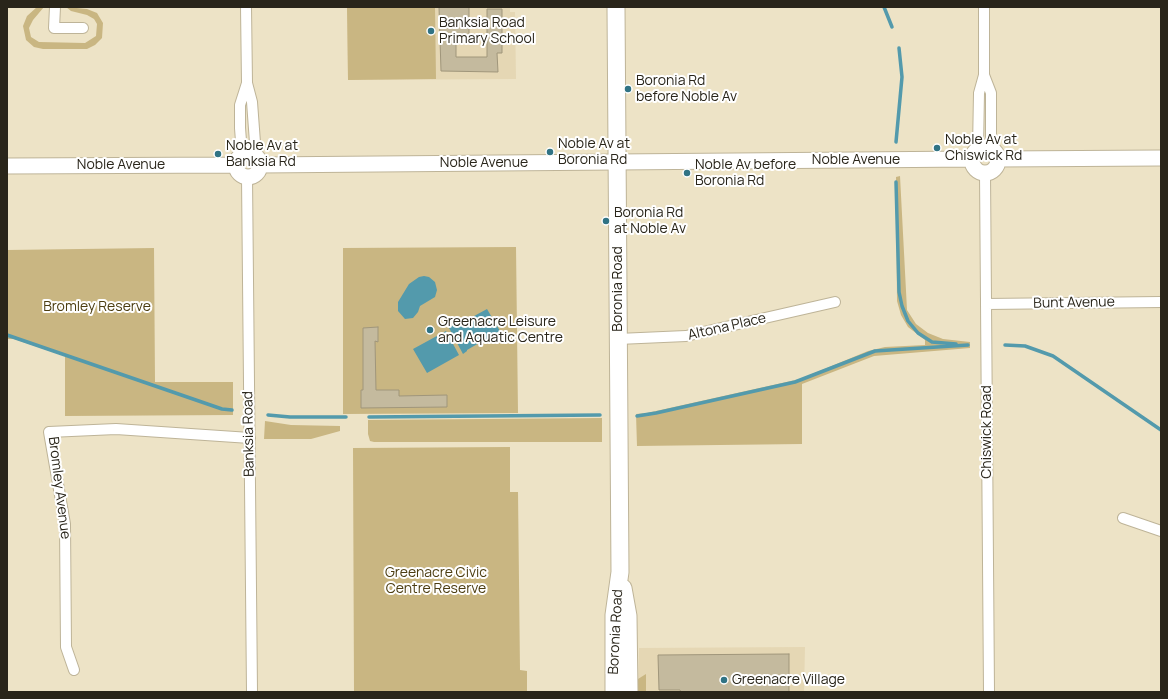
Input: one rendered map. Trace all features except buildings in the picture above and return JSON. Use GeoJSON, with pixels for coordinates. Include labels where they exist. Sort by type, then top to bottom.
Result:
{"type":"FeatureCollection","features":[{"type":"Feature","properties":{"kind":"main road","name":"Boronia Road"},"geometry":{"type":"LineString","coordinates":[[614,692],[614,615],[620,572],[616,7]]}},
{"type":"Feature","properties":{"kind":"main road","name":"Boronia Road"},"geometry":{"type":"LineString","coordinates":[[620,572],[628,616],[629,692]]}},
{"type":"Feature","properties":{"kind":"street"},"geometry":{"type":"LineString","coordinates":[[55,7],[54,28],[83,28]]}},
{"type":"Feature","properties":{"kind":"street"},"geometry":{"type":"LineString","coordinates":[[246,7],[247,83],[240,105],[240,128],[248,160],[240,174],[247,177]]}},
{"type":"Feature","properties":{"kind":"street"},"geometry":{"type":"LineString","coordinates":[[984,7],[984,75],[979,93],[985,154],[996,167],[985,173]]}},
{"type":"Feature","properties":{"kind":"street","name":"Noble Avenue"},"geometry":{"type":"LineString","coordinates":[[7,166],[248,160],[617,162],[985,154],[1161,158]]}},
{"type":"Feature","properties":{"kind":"street","name":"Chiswick Road"},"geometry":{"type":"LineString","coordinates":[[985,173],[989,692]]}},
{"type":"Feature","properties":{"kind":"street","name":"Banksia Road"},"geometry":{"type":"LineString","coordinates":[[247,177],[252,692]]}},
{"type":"Feature","properties":{"kind":"street","name":"Altona Place"},"geometry":{"type":"LineString","coordinates":[[618,339],[686,336],[835,302]]}},
{"type":"Feature","properties":{"kind":"street","name":"Bunt Avenue"},"geometry":{"type":"LineString","coordinates":[[986,304],[1161,302]]}},
{"type":"Feature","properties":{"kind":"street","name":"Bromley Avenue"},"geometry":{"type":"LineString","coordinates":[[74,670],[66,648],[65,524],[49,432],[116,429],[250,438]]}},
{"type":"Feature","properties":{"kind":"street"},"geometry":{"type":"LineString","coordinates":[[1124,518],[1161,531]]}},
{"type":"Feature","properties":{"kind":"shaded area","name":"Banksia Road Primary School"},"geometry":{"type":"Polygon","coordinates":[[[347,7],[510,7],[510,12],[515,12],[516,79],[348,80],[347,7]]]}},
{"type":"Feature","properties":{"kind":"shaded area","name":"Greenacre Village"},"geometry":{"type":"Polygon","coordinates":[[[805,647],[804,692],[638,692],[639,648],[805,647]]]}},
{"type":"Feature","properties":{"kind":"green space"},"geometry":{"type":"Polygon","coordinates":[[[37,7],[44,7],[33,20],[29,28],[31,37],[39,42],[85,43],[96,36],[97,24],[94,19],[87,15],[71,11],[66,7],[87,9],[97,13],[103,23],[102,38],[95,45],[87,49],[43,49],[34,47],[26,40],[23,26],[27,16],[37,7]]]}},
{"type":"Feature","properties":{"kind":"green space"},"geometry":{"type":"Polygon","coordinates":[[[347,7],[435,7],[436,79],[348,80],[347,7]]]}},
{"type":"Feature","properties":{"kind":"green space"},"geometry":{"type":"Polygon","coordinates":[[[900,176],[907,310],[916,324],[928,333],[943,339],[970,342],[970,348],[874,356],[802,384],[802,444],[637,446],[636,414],[647,413],[800,379],[868,351],[885,347],[925,345],[925,340],[908,327],[901,315],[897,301],[896,177],[900,176]]]}},
{"type":"Feature","properties":{"kind":"green space","name":"Greenacre Leisure and Aquatic Centre"},"geometry":{"type":"Polygon","coordinates":[[[516,247],[518,413],[343,414],[343,248],[516,247]]]}},
{"type":"Feature","properties":{"kind":"green space","name":"Bromley Reserve"},"geometry":{"type":"Polygon","coordinates":[[[154,248],[155,382],[233,382],[233,415],[65,416],[65,356],[14,339],[7,339],[7,250],[154,248]]]}},
{"type":"Feature","properties":{"kind":"green space"},"geometry":{"type":"Polygon","coordinates":[[[602,418],[602,442],[374,442],[370,441],[368,434],[368,420],[602,418]]]}},
{"type":"Feature","properties":{"kind":"green space"},"geometry":{"type":"Polygon","coordinates":[[[265,421],[291,425],[340,426],[340,431],[311,439],[264,439],[265,421]]]}},
{"type":"Feature","properties":{"kind":"green space","name":"Greenacre Civic Centre Reserve"},"geometry":{"type":"Polygon","coordinates":[[[510,447],[510,492],[518,492],[520,670],[527,671],[527,692],[354,692],[353,448],[510,447]]]}},
{"type":"Feature","properties":{"kind":"green space"},"geometry":{"type":"Polygon","coordinates":[[[646,674],[646,692],[638,692],[638,679],[646,674]]]}},
{"type":"Feature","properties":{"kind":"water"},"geometry":{"type":"Polygon","coordinates":[[[419,277],[429,277],[435,282],[437,290],[435,297],[420,306],[418,312],[413,318],[405,319],[398,311],[398,302],[409,284],[419,277]]]}},
{"type":"Feature","properties":{"kind":"water"},"geometry":{"type":"Polygon","coordinates":[[[487,309],[500,331],[467,350],[463,354],[449,328],[453,325],[454,327],[487,309]]]}},
{"type":"Feature","properties":{"kind":"water"},"geometry":{"type":"Polygon","coordinates":[[[446,331],[459,355],[427,373],[413,349],[446,331]]]}},
{"type":"Feature","properties":{"kind":"waterway"},"geometry":{"type":"LineString","coordinates":[[884,7],[892,27]]}},
{"type":"Feature","properties":{"kind":"waterway"},"geometry":{"type":"LineString","coordinates":[[896,142],[902,77],[899,48]]}},
{"type":"Feature","properties":{"kind":"waterway"},"geometry":{"type":"LineString","coordinates":[[896,182],[899,292],[902,306],[908,321],[918,333],[932,342],[956,344]]}},
{"type":"Feature","properties":{"kind":"waterway"},"geometry":{"type":"LineString","coordinates":[[7,335],[222,409],[232,410]]}},
{"type":"Feature","properties":{"kind":"waterway"},"geometry":{"type":"LineString","coordinates":[[637,416],[795,382],[875,351],[968,345]]}},
{"type":"Feature","properties":{"kind":"waterway"},"geometry":{"type":"LineString","coordinates":[[1005,345],[1025,346],[1053,356],[1161,430]]}},
{"type":"Feature","properties":{"kind":"waterway"},"geometry":{"type":"LineString","coordinates":[[268,415],[290,417],[346,417]]}},
{"type":"Feature","properties":{"kind":"waterway"},"geometry":{"type":"LineString","coordinates":[[369,417],[600,415]]}},
{"type":"Feature","properties":{"kind":"place","name":"Banksia Road Primary School"},"geometry":{"type":"Point","coordinates":[431,31]}},
{"type":"Feature","properties":{"kind":"place","name":"Boronia Rd before Noble Av"},"geometry":{"type":"Point","coordinates":[628,89]}},
{"type":"Feature","properties":{"kind":"place","name":"Noble Av at Chiswick Rd"},"geometry":{"type":"Point","coordinates":[937,148]}},
{"type":"Feature","properties":{"kind":"place","name":"Noble Av at Boronia Rd"},"geometry":{"type":"Point","coordinates":[550,152]}},
{"type":"Feature","properties":{"kind":"place","name":"Noble Av at Banksia Rd"},"geometry":{"type":"Point","coordinates":[218,154]}},
{"type":"Feature","properties":{"kind":"place","name":"Noble Av before Boronia Rd"},"geometry":{"type":"Point","coordinates":[687,173]}},
{"type":"Feature","properties":{"kind":"place","name":"Boronia Rd at Noble Av"},"geometry":{"type":"Point","coordinates":[606,221]}},
{"type":"Feature","properties":{"kind":"place","name":"Greenacre Leisure and Aquatic Centre"},"geometry":{"type":"Point","coordinates":[430,330]}},
{"type":"Feature","properties":{"kind":"place","name":"Greenacre Village"},"geometry":{"type":"Point","coordinates":[724,680]}}]}
